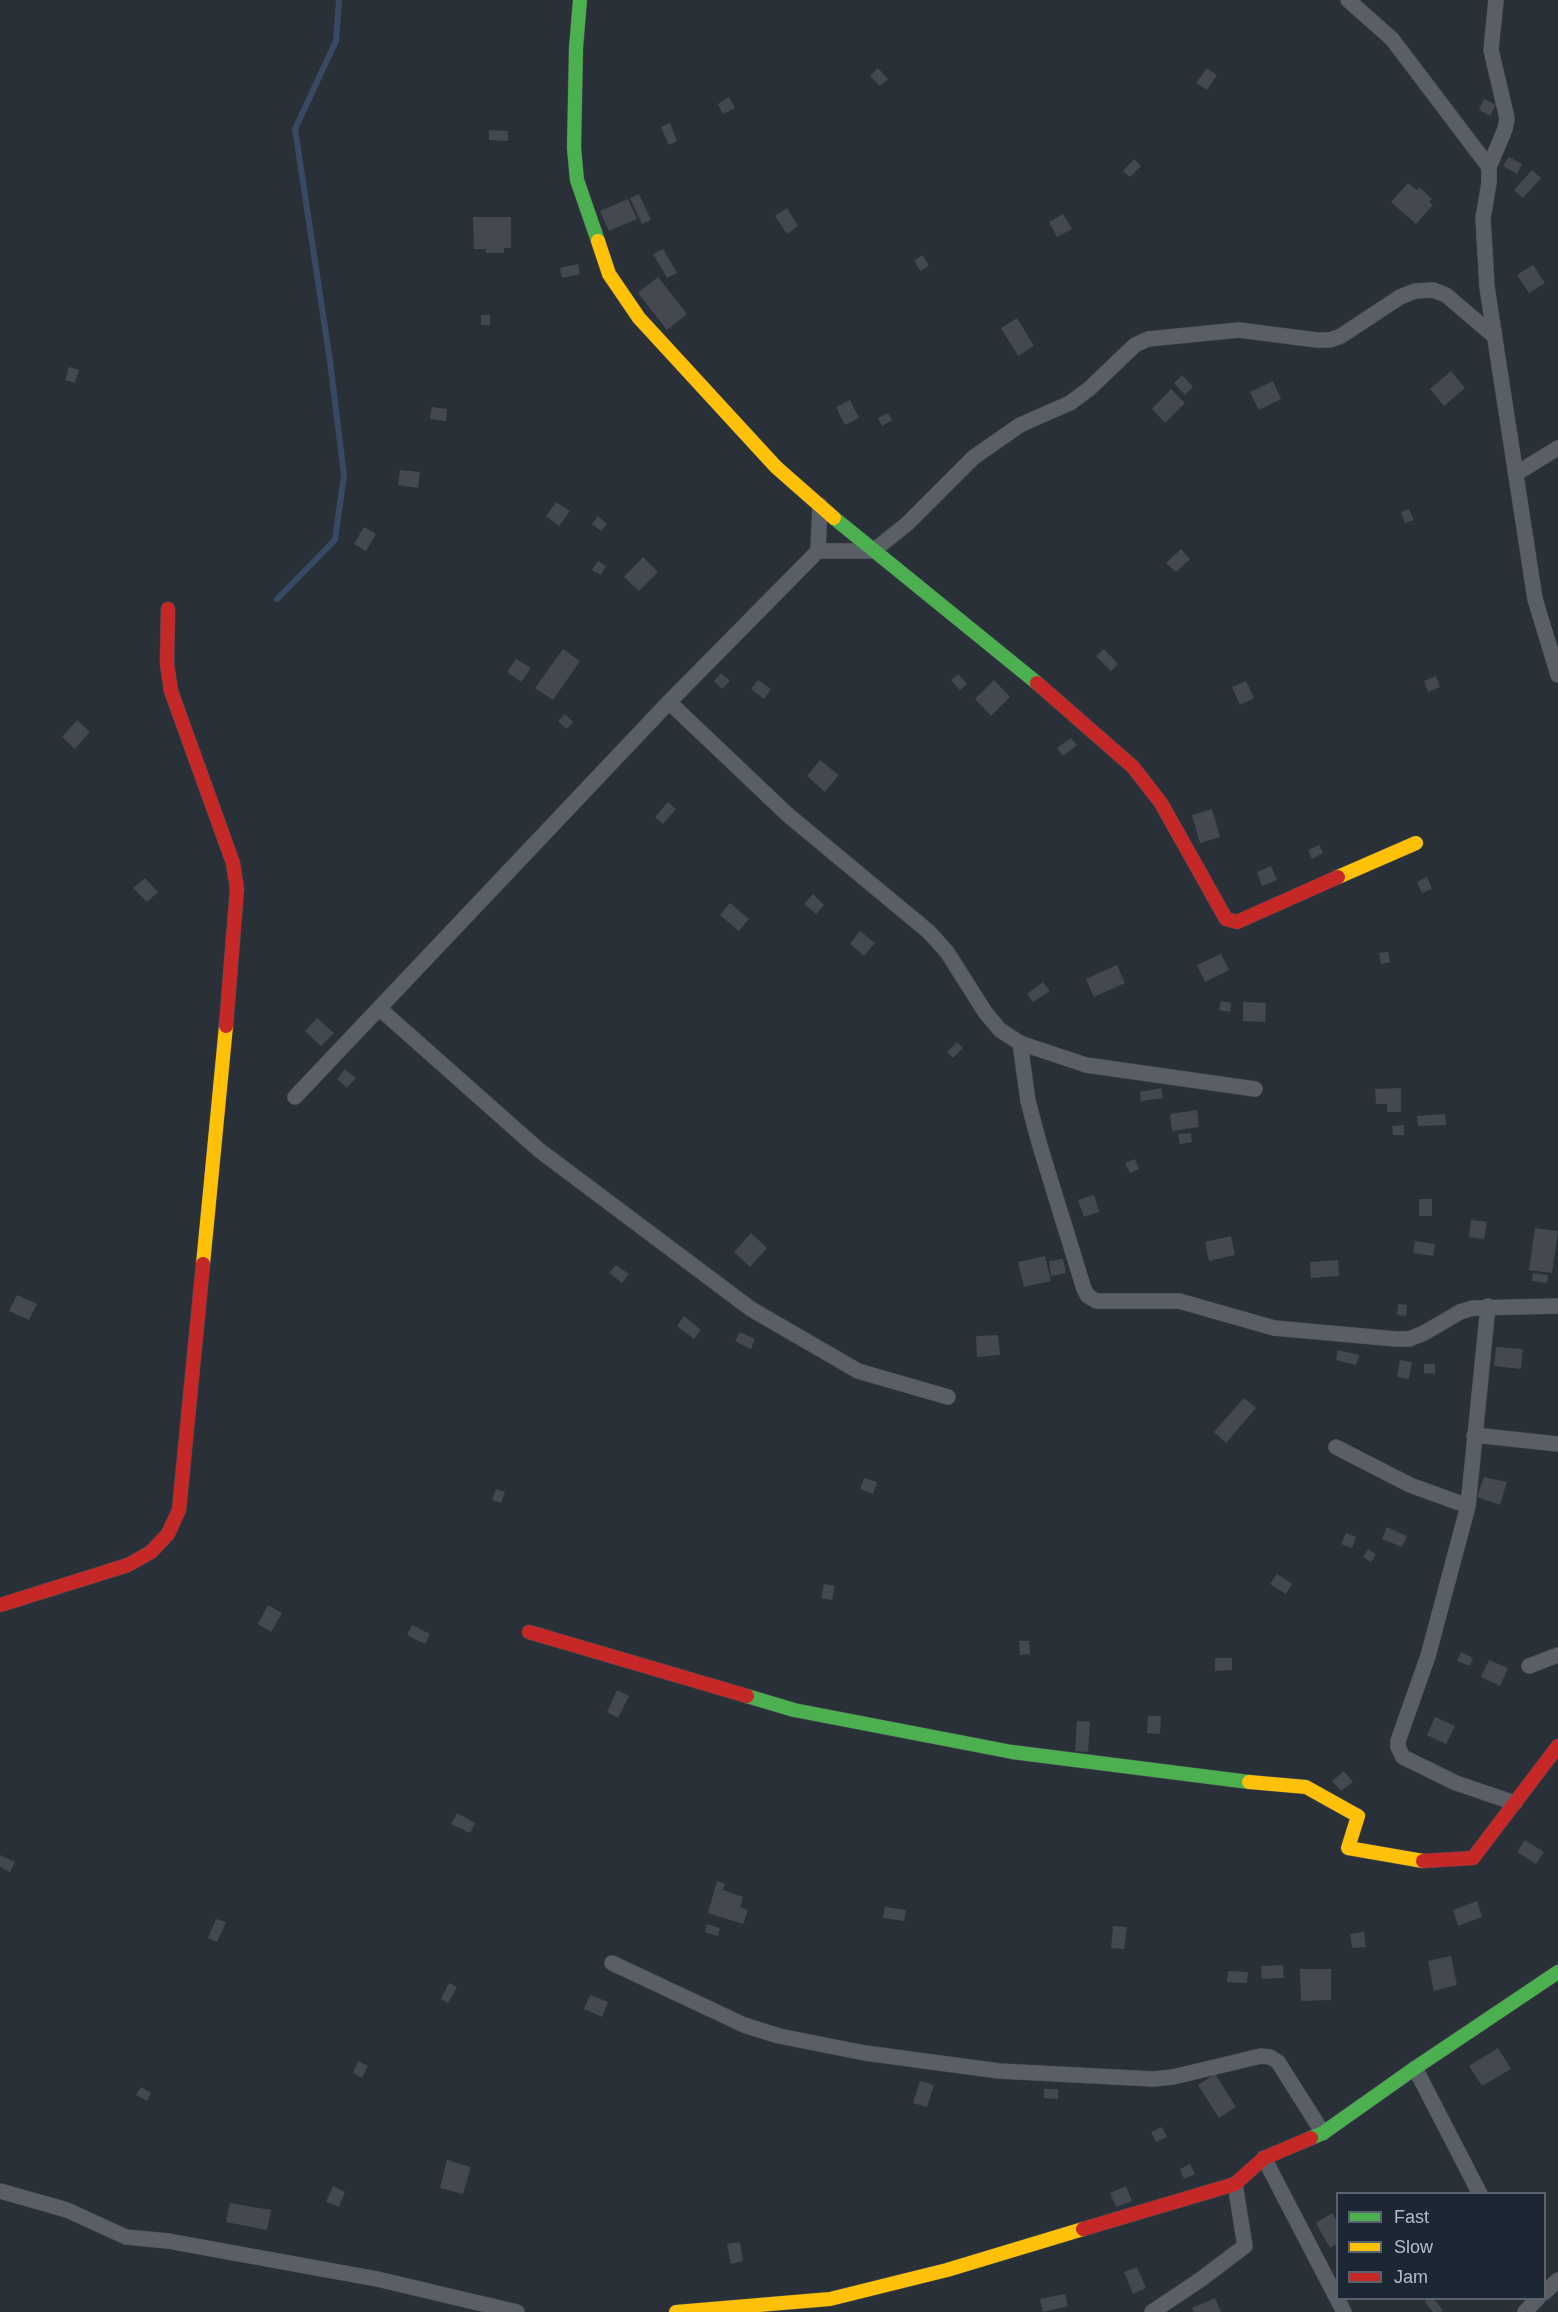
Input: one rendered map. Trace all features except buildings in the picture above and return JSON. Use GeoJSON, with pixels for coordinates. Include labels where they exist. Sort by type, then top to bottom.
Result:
{"type":"FeatureCollection","features":[{"type":"Feature","properties":{"kind":"street"},"geometry":{"type":"LineString","coordinates":[[580,0],[574,148],[577,180],[609,274],[639,318],[776,466],[873,551],[1062,703],[1133,767],[1161,802],[1226,920],[1237,922],[1416,843]]}},
{"type":"Feature","properties":{"kind":"street"},"geometry":{"type":"LineString","coordinates":[[1347,0],[1392,39],[1489,166]]}},
{"type":"Feature","properties":{"kind":"street"},"geometry":{"type":"LineString","coordinates":[[1496,0],[1491,50],[1507,118],[1505,129],[1489,166],[1489,183],[1483,218],[1486,287],[1517,472],[1535,599],[1558,675]]}},
{"type":"Feature","properties":{"kind":"street"},"geometry":{"type":"LineString","coordinates":[[818,551],[873,551],[907,524],[974,457],[1020,425],[1070,403],[1089,389],[1135,345],[1148,339],[1239,330],[1330,340],[1341,336],[1400,297],[1415,291],[1433,290],[1446,295],[1494,336]]}},
{"type":"Feature","properties":{"kind":"street"},"geometry":{"type":"LineString","coordinates":[[1517,472],[1558,448]]}},
{"type":"Feature","properties":{"kind":"street"},"geometry":{"type":"LineString","coordinates":[[295,1097],[669,702],[818,551],[820,505]]}},
{"type":"Feature","properties":{"kind":"street"},"geometry":{"type":"LineString","coordinates":[[0,1605],[128,1565],[151,1552],[168,1534],[179,1510],[220,1096],[237,889],[233,863],[171,691],[167,664],[168,609]]}},
{"type":"Feature","properties":{"kind":"street"},"geometry":{"type":"LineString","coordinates":[[669,702],[788,815],[929,932],[947,952],[985,1012],[1000,1030],[1020,1043],[1086,1065],[1255,1089]]}},
{"type":"Feature","properties":{"kind":"street"},"geometry":{"type":"LineString","coordinates":[[380,1009],[539,1150],[751,1309],[858,1371],[948,1396]]}},
{"type":"Feature","properties":{"kind":"street"},"geometry":{"type":"LineString","coordinates":[[1020,1043],[1029,1101],[1040,1146],[1084,1289],[1088,1296],[1096,1301],[1179,1301],[1274,1328],[1396,1339],[1409,1339],[1460,1312],[1488,1306],[1558,1306]]}},
{"type":"Feature","properties":{"kind":"street"},"geometry":{"type":"LineString","coordinates":[[1488,1306],[1468,1506],[1428,1656],[1398,1747],[1403,1757],[1456,1783],[1515,1803]]}},
{"type":"Feature","properties":{"kind":"street"},"geometry":{"type":"LineString","coordinates":[[1474,1436],[1558,1444]]}},
{"type":"Feature","properties":{"kind":"street"},"geometry":{"type":"LineString","coordinates":[[1336,1447],[1410,1485],[1468,1506]]}},
{"type":"Feature","properties":{"kind":"street"},"geometry":{"type":"LineString","coordinates":[[529,1632],[795,1710],[1012,1752],[1219,1779],[1306,1787],[1358,1816],[1348,1848],[1424,1862],[1473,1858],[1558,1746]]}},
{"type":"Feature","properties":{"kind":"street"},"geometry":{"type":"LineString","coordinates":[[1529,1666],[1558,1655]]}},
{"type":"Feature","properties":{"kind":"street"},"geometry":{"type":"LineString","coordinates":[[612,1964],[744,2025],[779,2036],[865,2053],[999,2071],[1153,2079],[1173,2077],[1261,2056],[1270,2057],[1278,2062],[1323,2133]]}},
{"type":"Feature","properties":{"kind":"street"},"geometry":{"type":"LineString","coordinates":[[676,2312],[830,2299],[947,2270],[1235,2184],[1264,2158],[1323,2133],[1558,1972]]}},
{"type":"Feature","properties":{"kind":"street"},"geometry":{"type":"LineString","coordinates":[[1415,2068],[1479,2192]]}},
{"type":"Feature","properties":{"kind":"street"},"geometry":{"type":"LineString","coordinates":[[1264,2158],[1336,2297]]}},
{"type":"Feature","properties":{"kind":"street"},"geometry":{"type":"LineString","coordinates":[[1152,2312],[1245,2246],[1235,2184]]}},
{"type":"Feature","properties":{"kind":"street"},"geometry":{"type":"LineString","coordinates":[[0,2191],[67,2210],[126,2237],[168,2241],[377,2279],[517,2312]]}},
{"type":"Feature","properties":{"kind":"street"},"geometry":{"type":"LineString","coordinates":[[1546,2292],[1558,2280]]}},
{"type":"Feature","properties":{"kind":"street"},"geometry":{"type":"LineString","coordinates":[[1525,2312],[1536,2300]]}},
{"type":"Feature","properties":{"kind":"waterway"},"geometry":{"type":"LineString","coordinates":[[277,599],[335,540],[344,475],[330,361],[295,129],[336,41],[339,0]]}},
{"type":"Feature","properties":{"kind":"traffic: fast"},"geometry":{"type":"LineString","coordinates":[[580,0],[576,48],[574,148],[577,180],[598,241]]}},
{"type":"Feature","properties":{"kind":"traffic: fast"},"geometry":{"type":"LineString","coordinates":[[834,518],[1037,683]]}},
{"type":"Feature","properties":{"kind":"traffic: fast"},"geometry":{"type":"LineString","coordinates":[[747,1696],[794,1710],[1012,1752],[1249,1782]]}},
{"type":"Feature","properties":{"kind":"traffic: fast"},"geometry":{"type":"LineString","coordinates":[[1311,2138],[1323,2133],[1558,1972]]}},
{"type":"Feature","properties":{"kind":"traffic: slow"},"geometry":{"type":"LineString","coordinates":[[598,241],[609,274],[639,318],[776,467],[834,518]]}},
{"type":"Feature","properties":{"kind":"traffic: slow"},"geometry":{"type":"LineString","coordinates":[[1338,877],[1416,843]]}},
{"type":"Feature","properties":{"kind":"traffic: slow"},"geometry":{"type":"LineString","coordinates":[[203,1264],[226,1026]]}},
{"type":"Feature","properties":{"kind":"traffic: slow"},"geometry":{"type":"LineString","coordinates":[[1249,1782],[1306,1787],[1358,1816],[1348,1848],[1423,1861]]}},
{"type":"Feature","properties":{"kind":"traffic: slow"},"geometry":{"type":"LineString","coordinates":[[676,2312],[830,2299],[947,2270],[1083,2229]]}},
{"type":"Feature","properties":{"kind":"traffic: jam"},"geometry":{"type":"LineString","coordinates":[[168,609],[167,664],[171,691],[233,863],[237,889],[226,1026]]}},
{"type":"Feature","properties":{"kind":"traffic: jam"},"geometry":{"type":"LineString","coordinates":[[1037,683],[1133,767],[1161,803],[1226,919],[1237,922],[1338,877]]}},
{"type":"Feature","properties":{"kind":"traffic: jam"},"geometry":{"type":"LineString","coordinates":[[0,1605],[128,1565],[151,1552],[168,1534],[179,1510],[203,1264]]}},
{"type":"Feature","properties":{"kind":"traffic: jam"},"geometry":{"type":"LineString","coordinates":[[529,1632],[747,1696]]}},
{"type":"Feature","properties":{"kind":"traffic: jam"},"geometry":{"type":"LineString","coordinates":[[1423,1861],[1473,1858],[1558,1746]]}},
{"type":"Feature","properties":{"kind":"traffic: jam"},"geometry":{"type":"LineString","coordinates":[[1083,2229],[1235,2184],[1264,2158],[1311,2138]]}}]}
